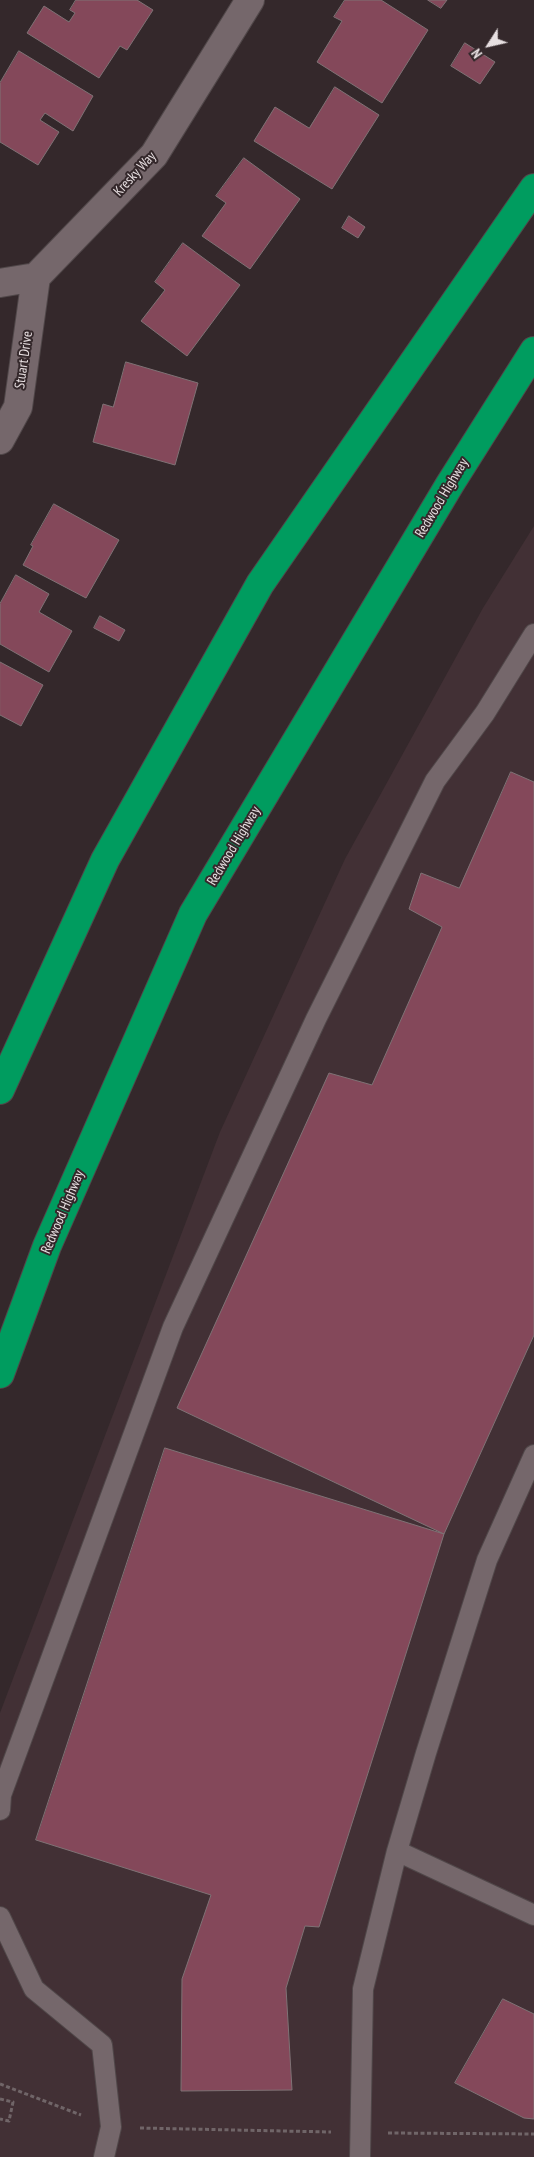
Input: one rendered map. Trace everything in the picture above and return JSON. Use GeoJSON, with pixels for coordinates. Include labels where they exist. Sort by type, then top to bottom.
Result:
{"type":"FeatureCollection","features":[{"type":"Feature","properties":{"kind":"highway"},"geometry":{"type":"LineString","coordinates":[[0,1090],[105,860],[260,584],[534,188]]}},
{"type":"Feature","properties":{"kind":"highway","name":"Redwood Highway"},"geometry":{"type":"LineString","coordinates":[[0,1374],[47,1246],[193,914],[450,484],[534,351]]}},
{"type":"Feature","properties":{"kind":"street","name":"Kresky Way"},"geometry":{"type":"LineString","coordinates":[[36,277],[154,155],[250,0]]}},
{"type":"Feature","properties":{"kind":"street"},"geometry":{"type":"LineString","coordinates":[[0,283],[36,277]]}},
{"type":"Feature","properties":{"kind":"street","name":"Stuart Drive"},"geometry":{"type":"LineString","coordinates":[[0,440],[18,407],[36,277]]}},
{"type":"Feature","properties":{"kind":"lane"},"geometry":{"type":"LineString","coordinates":[[0,1810],[1,1796],[173,1327],[316,1019],[435,781],[489,706],[534,634]]}},
{"type":"Feature","properties":{"kind":"lane"},"geometry":{"type":"LineString","coordinates":[[360,2157],[363,1989],[397,1851],[426,1753],[488,1560],[534,1455]]}},
{"type":"Feature","properties":{"kind":"lane"},"geometry":{"type":"LineString","coordinates":[[397,1851],[534,1915]]}},
{"type":"Feature","properties":{"kind":"lane"},"geometry":{"type":"LineString","coordinates":[[0,1918],[34,1989],[102,2045],[111,2127],[104,2157]]}},
{"type":"Feature","properties":{"kind":"path"},"geometry":{"type":"LineString","coordinates":[[0,2084],[111,2127],[360,2133],[534,2134]]}},
{"type":"Feature","properties":{"kind":"path"},"geometry":{"type":"LineString","coordinates":[[0,2099],[13,2102],[10,2120],[0,2118]]}},
{"type":"Feature","properties":{"kind":"shaded area"},"geometry":{"type":"Polygon","coordinates":[[[534,526],[534,2157],[0,2157],[0,1713],[220,1132],[345,859],[483,608],[534,526]]]}},
{"type":"Feature","properties":{"kind":"building"},"geometry":{"type":"Polygon","coordinates":[[[76,0],[137,0],[153,10],[127,50],[120,46],[99,78],[27,33],[44,6],[69,22],[75,13],[70,10],[76,0]]]}},
{"type":"Feature","properties":{"kind":"building"},"geometry":{"type":"Polygon","coordinates":[[[345,0],[381,0],[428,30],[382,103],[317,62],[342,21],[334,17],[345,0]]]}},
{"type":"Feature","properties":{"kind":"building"},"geometry":{"type":"Polygon","coordinates":[[[428,0],[447,0],[441,8],[428,0]]]}},
{"type":"Feature","properties":{"kind":"building"},"geometry":{"type":"Polygon","coordinates":[[[465,43],[495,62],[480,84],[451,66],[465,43]]]}},
{"type":"Feature","properties":{"kind":"building"},"geometry":{"type":"Polygon","coordinates":[[[19,51],[93,96],[73,131],[45,113],[40,120],[59,132],[38,165],[0,142],[0,83],[19,51]]]}},
{"type":"Feature","properties":{"kind":"building"},"geometry":{"type":"Polygon","coordinates":[[[335,87],[379,115],[332,189],[254,141],[275,107],[309,128],[335,87]]]}},
{"type":"Feature","properties":{"kind":"building"},"geometry":{"type":"Polygon","coordinates":[[[244,158],[300,199],[250,269],[202,236],[226,203],[216,196],[244,158]]]}},
{"type":"Feature","properties":{"kind":"building"},"geometry":{"type":"Polygon","coordinates":[[[349,216],[365,227],[358,238],[342,228],[349,216]]]}},
{"type":"Feature","properties":{"kind":"building"},"geometry":{"type":"Polygon","coordinates":[[[183,243],[240,285],[187,356],[141,321],[165,290],[155,282],[183,243]]]}},
{"type":"Feature","properties":{"kind":"building"},"geometry":{"type":"Polygon","coordinates":[[[126,362],[198,383],[175,465],[93,442],[103,404],[113,407],[126,362]]]}},
{"type":"Feature","properties":{"kind":"building"},"geometry":{"type":"Polygon","coordinates":[[[54,504],[119,540],[86,598],[23,565],[33,546],[31,545],[54,504]]]}},
{"type":"Feature","properties":{"kind":"building"},"geometry":{"type":"Polygon","coordinates":[[[16,575],[49,594],[39,612],[72,631],[49,672],[0,644],[0,604],[16,575]]]}},
{"type":"Feature","properties":{"kind":"building"},"geometry":{"type":"Polygon","coordinates":[[[100,616],[125,630],[119,641],[94,628],[100,616]]]}},
{"type":"Feature","properties":{"kind":"building"},"geometry":{"type":"Polygon","coordinates":[[[0,662],[43,685],[21,726],[0,715],[0,662]]]}},
{"type":"Feature","properties":{"kind":"building"},"geometry":{"type":"Polygon","coordinates":[[[511,772],[534,782],[534,1335],[444,1534],[177,1408],[329,1073],[372,1085],[442,927],[409,909],[421,873],[459,888],[511,772]]]}},
{"type":"Feature","properties":{"kind":"building"},"geometry":{"type":"Polygon","coordinates":[[[165,1448],[444,1534],[319,1927],[305,1926],[286,1988],[292,2090],[181,2091],[182,1979],[211,1895],[36,1840],[165,1448]]]}},
{"type":"Feature","properties":{"kind":"building"},"geometry":{"type":"Polygon","coordinates":[[[503,1999],[534,2014],[534,2119],[524,2118],[455,2083],[503,1999]]]}}]}
